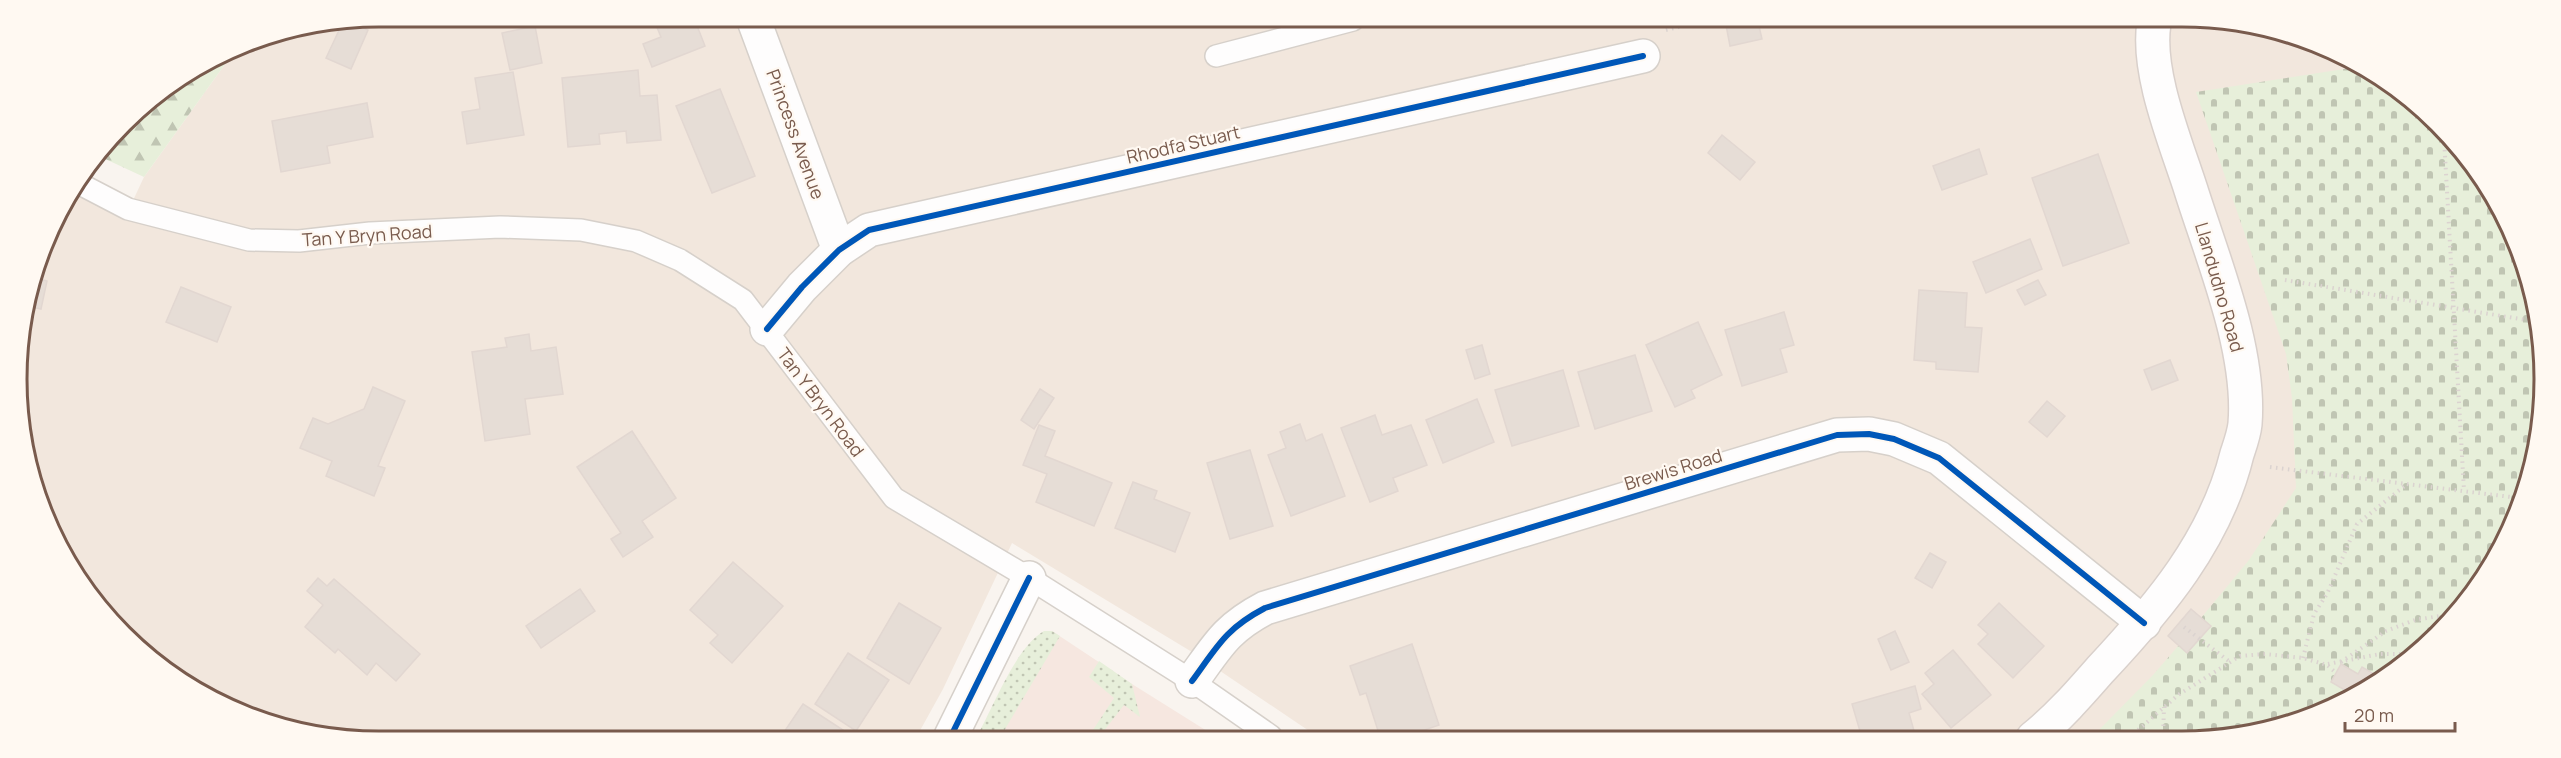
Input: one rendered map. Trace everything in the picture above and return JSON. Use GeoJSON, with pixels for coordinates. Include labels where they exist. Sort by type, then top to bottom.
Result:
{"type":"FeatureCollection","features":[{"type":"Feature","properties":{"kind":"street","name":"Princess Avenue"},"geometry":{"type":"LineString","coordinates":[[756,27],[838,250]]}},
{"type":"Feature","properties":{"kind":"street","name":"Llandudno Road"},"geometry":{"type":"LineString","coordinates":[[2042,731],[2151,615],[2203,541],[2231,482],[2245,424],[2242,362],[2231,316],[2162,98],[2151,42],[2153,27]]}},
{"type":"Feature","properties":{"kind":"street","name":"Rhodfa Stuart"},"geometry":{"type":"LineString","coordinates":[[767,329],[802,287],[838,250],[869,230],[1643,56]]}},
{"type":"Feature","properties":{"kind":"street","name":"Brewis Road"},"geometry":{"type":"LineString","coordinates":[[1192,681],[1226,634],[1244,619],[1264,608],[1837,435],[1869,434],[1894,439],[1939,458],[2151,615]]}},
{"type":"Feature","properties":{"kind":"street"},"geometry":{"type":"LineString","coordinates":[[953,731],[1029,578]]}},
{"type":"Feature","properties":{"kind":"lane"},"geometry":{"type":"LineString","coordinates":[[1216,56],[1326,27]]}},
{"type":"Feature","properties":{"kind":"lane","name":"Tan Y Bryn Road"},"geometry":{"type":"LineString","coordinates":[[84,186],[128,209],[249,240],[299,241],[370,233],[500,227],[592,232],[636,241],[680,260],[743,300],[894,498],[1029,578],[1192,681],[1264,731]]}},
{"type":"Feature","properties":{"kind":"path"},"geometry":{"type":"LineString","coordinates":[[2444,144],[2464,491]]}},
{"type":"Feature","properties":{"kind":"path"},"geometry":{"type":"LineString","coordinates":[[2284,280],[2529,320]]}},
{"type":"Feature","properties":{"kind":"path"},"geometry":{"type":"LineString","coordinates":[[2235,463],[2513,497]]}},
{"type":"Feature","properties":{"kind":"path"},"geometry":{"type":"LineString","coordinates":[[2303,658],[2314,614],[2327,594],[2357,524],[2408,483]]}},
{"type":"Feature","properties":{"kind":"path"},"geometry":{"type":"LineString","coordinates":[[2151,615],[2230,662]]}},
{"type":"Feature","properties":{"kind":"path"},"geometry":{"type":"LineString","coordinates":[[2341,662],[2386,631],[2415,620],[2443,615]]}},
{"type":"Feature","properties":{"kind":"path"},"geometry":{"type":"LineString","coordinates":[[2137,731],[2178,695],[2240,656],[2265,654],[2303,658],[2327,665],[2336,673]]}},
{"type":"Feature","properties":{"kind":"path"},"geometry":{"type":"LineString","coordinates":[[2327,665],[2380,654],[2401,654]]}},
{"type":"Feature","properties":{"kind":"path"},"geometry":{"type":"LineString","coordinates":[[2163,731],[2164,707]]}},
{"type":"Feature","properties":{"kind":"shaded area"},"geometry":{"type":"Polygon","coordinates":[[[2182,27],[2228,30],[2273,39],[2317,54],[2378,86],[2431,130],[2475,183],[2498,223],[2522,288],[2533,356],[2531,425],[2522,470],[2498,535],[2475,575],[2431,628],[2378,672],[2338,695],[2273,719],[2228,728],[2182,731],[1309,731],[1192,652],[1012,543],[943,689],[920,731],[379,731],[333,728],[288,719],[223,695],[183,672],[147,644],[114,611],[86,575],[63,535],[46,492],[30,425],[27,379],[30,333],[39,288],[63,223],[84,186],[129,209],[144,177],[227,61],[288,39],[356,28],[2182,27]]]}},
{"type":"Feature","properties":{"kind":"shaded area"},"geometry":{"type":"Polygon","coordinates":[[[1052,631],[1207,731],[987,731],[1052,631]]]}},
{"type":"Feature","properties":{"kind":"green space"},"geometry":{"type":"Polygon","coordinates":[[[227,61],[144,177],[105,159],[147,114],[183,86],[227,61]]]}},
{"type":"Feature","properties":{"kind":"green space"},"geometry":{"type":"Polygon","coordinates":[[[2348,68],[2378,86],[2431,130],[2475,183],[2498,223],[2515,266],[2531,333],[2534,379],[2531,425],[2522,470],[2507,514],[2475,575],[2431,628],[2378,672],[2317,704],[2251,724],[2205,730],[2098,731],[2179,645],[2187,653],[2210,627],[2201,618],[2249,560],[2296,488],[2292,398],[2286,354],[2196,92],[2348,68]]]}},
{"type":"Feature","properties":{"kind":"green space"},"geometry":{"type":"Polygon","coordinates":[[[1044,631],[1052,631],[1060,636],[1004,731],[980,731],[1006,679],[1033,639],[1044,631]]]}},
{"type":"Feature","properties":{"kind":"green space"},"geometry":{"type":"Polygon","coordinates":[[[1099,661],[1132,684],[1140,717],[1124,705],[1104,731],[1092,731],[1114,698],[1089,677],[1099,661]]]}},
{"type":"Feature","properties":{"kind":"building"},"geometry":{"type":"Polygon","coordinates":[[[535,27],[542,63],[510,70],[502,33],[535,27]]]}},
{"type":"Feature","properties":{"kind":"building"},"geometry":{"type":"Polygon","coordinates":[[[657,27],[698,27],[705,46],[652,67],[643,44],[661,37],[657,27]]]}},
{"type":"Feature","properties":{"kind":"building"},"geometry":{"type":"Polygon","coordinates":[[[1726,27],[1759,27],[1762,39],[1730,46],[1726,27]]]}},
{"type":"Feature","properties":{"kind":"building"},"geometry":{"type":"Polygon","coordinates":[[[363,28],[368,30],[351,69],[326,58],[339,29],[363,28]]]}},
{"type":"Feature","properties":{"kind":"building"},"geometry":{"type":"Polygon","coordinates":[[[638,70],[640,96],[657,95],[661,140],[627,143],[626,131],[599,134],[600,144],[568,147],[562,78],[638,70]]]}},
{"type":"Feature","properties":{"kind":"building"},"geometry":{"type":"Polygon","coordinates":[[[513,72],[524,135],[467,144],[462,112],[480,109],[475,78],[513,72]]]}},
{"type":"Feature","properties":{"kind":"building"},"geometry":{"type":"Polygon","coordinates":[[[720,89],[755,176],[712,193],[676,106],[720,89]]]}},
{"type":"Feature","properties":{"kind":"building"},"geometry":{"type":"Polygon","coordinates":[[[367,103],[373,137],[327,146],[330,163],[281,172],[272,121],[367,103]]]}},
{"type":"Feature","properties":{"kind":"building"},"geometry":{"type":"Polygon","coordinates":[[[1722,135],[1755,162],[1740,180],[1708,153],[1722,135]]]}},
{"type":"Feature","properties":{"kind":"building"},"geometry":{"type":"Polygon","coordinates":[[[1979,149],[1987,174],[1942,190],[1933,166],[1979,149]]]}},
{"type":"Feature","properties":{"kind":"building"},"geometry":{"type":"Polygon","coordinates":[[[2098,154],[2129,243],[2063,266],[2032,178],[2098,154]]]}},
{"type":"Feature","properties":{"kind":"building"},"geometry":{"type":"Polygon","coordinates":[[[2030,239],[2042,269],[1986,293],[1973,262],[2030,239]]]}},
{"type":"Feature","properties":{"kind":"building"},"geometry":{"type":"Polygon","coordinates":[[[42,280],[47,281],[41,309],[35,308],[42,280]]]}},
{"type":"Feature","properties":{"kind":"building"},"geometry":{"type":"Polygon","coordinates":[[[2038,280],[2046,295],[2025,305],[2017,290],[2038,280]]]}},
{"type":"Feature","properties":{"kind":"building"},"geometry":{"type":"Polygon","coordinates":[[[181,287],[231,307],[217,342],[166,322],[181,287]]]}},
{"type":"Feature","properties":{"kind":"building"},"geometry":{"type":"Polygon","coordinates":[[[1919,290],[1967,293],[1965,327],[1982,328],[1978,372],[1936,369],[1936,362],[1914,360],[1919,290]]]}},
{"type":"Feature","properties":{"kind":"building"},"geometry":{"type":"Polygon","coordinates":[[[1784,312],[1794,345],[1780,349],[1787,372],[1742,386],[1725,330],[1784,312]]]}},
{"type":"Feature","properties":{"kind":"building"},"geometry":{"type":"Polygon","coordinates":[[[1698,322],[1722,375],[1691,390],[1695,398],[1675,407],[1646,345],[1698,322]]]}},
{"type":"Feature","properties":{"kind":"building"},"geometry":{"type":"Polygon","coordinates":[[[529,334],[531,351],[556,347],[563,394],[525,399],[530,434],[485,441],[472,352],[507,347],[505,338],[529,334]]]}},
{"type":"Feature","properties":{"kind":"building"},"geometry":{"type":"Polygon","coordinates":[[[1482,345],[1490,374],[1475,379],[1466,350],[1482,345]]]}},
{"type":"Feature","properties":{"kind":"building"},"geometry":{"type":"Polygon","coordinates":[[[1635,355],[1652,411],[1595,429],[1578,372],[1635,355]]]}},
{"type":"Feature","properties":{"kind":"building"},"geometry":{"type":"Polygon","coordinates":[[[2170,360],[2178,380],[2152,390],[2144,370],[2170,360]]]}},
{"type":"Feature","properties":{"kind":"building"},"geometry":{"type":"Polygon","coordinates":[[[1563,370],[1579,426],[1512,446],[1495,390],[1563,370]]]}},
{"type":"Feature","properties":{"kind":"building"},"geometry":{"type":"Polygon","coordinates":[[[373,387],[405,401],[378,466],[385,468],[374,496],[326,476],[332,461],[300,448],[313,418],[328,424],[364,409],[373,387]]]}},
{"type":"Feature","properties":{"kind":"building"},"geometry":{"type":"Polygon","coordinates":[[[1040,389],[1054,398],[1034,429],[1021,420],[1040,389]]]}},
{"type":"Feature","properties":{"kind":"building"},"geometry":{"type":"Polygon","coordinates":[[[1477,399],[1494,442],[1443,463],[1426,420],[1477,399]]]}},
{"type":"Feature","properties":{"kind":"building"},"geometry":{"type":"Polygon","coordinates":[[[2047,401],[2065,416],[2047,437],[2029,422],[2047,401]]]}},
{"type":"Feature","properties":{"kind":"building"},"geometry":{"type":"Polygon","coordinates":[[[1375,415],[1382,435],[1411,425],[1427,465],[1393,478],[1398,491],[1370,502],[1341,428],[1375,415]]]}},
{"type":"Feature","properties":{"kind":"building"},"geometry":{"type":"Polygon","coordinates":[[[1300,424],[1306,441],[1322,434],[1345,496],[1291,516],[1268,455],[1286,448],[1280,432],[1300,424]]]}},
{"type":"Feature","properties":{"kind":"building"},"geometry":{"type":"Polygon","coordinates":[[[1039,425],[1055,431],[1045,456],[1112,483],[1094,526],[1036,502],[1047,474],[1023,465],[1039,425]]]}},
{"type":"Feature","properties":{"kind":"building"},"geometry":{"type":"Polygon","coordinates":[[[632,431],[676,498],[642,521],[653,537],[623,557],[611,539],[621,533],[577,467],[632,431]]]}},
{"type":"Feature","properties":{"kind":"building"},"geometry":{"type":"Polygon","coordinates":[[[1250,450],[1273,526],[1230,539],[1207,463],[1250,450]]]}},
{"type":"Feature","properties":{"kind":"building"},"geometry":{"type":"Polygon","coordinates":[[[1133,482],[1157,491],[1154,499],[1190,513],[1175,552],[1115,528],[1133,482]]]}},
{"type":"Feature","properties":{"kind":"building"},"geometry":{"type":"Polygon","coordinates":[[[1930,553],[1946,562],[1932,588],[1915,578],[1930,553]]]}},
{"type":"Feature","properties":{"kind":"building"},"geometry":{"type":"Polygon","coordinates":[[[733,562],[783,606],[732,663],[710,643],[718,635],[690,610],[733,562]]]}},
{"type":"Feature","properties":{"kind":"building"},"geometry":{"type":"Polygon","coordinates":[[[318,578],[327,586],[334,579],[420,654],[396,681],[376,663],[367,675],[338,649],[335,653],[305,627],[323,605],[307,591],[318,578]]]}},
{"type":"Feature","properties":{"kind":"building"},"geometry":{"type":"Polygon","coordinates":[[[580,589],[595,611],[541,648],[526,626],[580,589]]]}},
{"type":"Feature","properties":{"kind":"building"},"geometry":{"type":"Polygon","coordinates":[[[899,603],[941,628],[909,684],[867,658],[899,603]]]}},
{"type":"Feature","properties":{"kind":"building"},"geometry":{"type":"Polygon","coordinates":[[[1999,603],[2044,646],[2013,678],[1978,644],[1988,634],[1978,625],[1999,603]]]}},
{"type":"Feature","properties":{"kind":"building"},"geometry":{"type":"Polygon","coordinates":[[[2191,609],[2211,626],[2187,653],[2168,636],[2191,609]]]}},
{"type":"Feature","properties":{"kind":"building"},"geometry":{"type":"Polygon","coordinates":[[[1895,631],[1909,662],[1891,670],[1878,639],[1895,631]]]}},
{"type":"Feature","properties":{"kind":"building"},"geometry":{"type":"Polygon","coordinates":[[[1412,644],[1439,725],[1422,731],[1378,731],[1366,693],[1360,695],[1350,666],[1412,644]]]}},
{"type":"Feature","properties":{"kind":"building"},"geometry":{"type":"Polygon","coordinates":[[[1953,650],[1991,695],[1951,728],[1922,694],[1934,684],[1925,673],[1953,650]]]}},
{"type":"Feature","properties":{"kind":"building"},"geometry":{"type":"Polygon","coordinates":[[[848,653],[889,680],[856,731],[815,704],[848,653]]]}},
{"type":"Feature","properties":{"kind":"building"},"geometry":{"type":"Polygon","coordinates":[[[2341,664],[2358,674],[2362,667],[2374,674],[2346,691],[2331,682],[2341,664]]]}},
{"type":"Feature","properties":{"kind":"building"},"geometry":{"type":"Polygon","coordinates":[[[1915,686],[1921,709],[1909,713],[1914,731],[1860,731],[1852,704],[1915,686]]]}},
{"type":"Feature","properties":{"kind":"building"},"geometry":{"type":"Polygon","coordinates":[[[803,704],[843,730],[842,731],[785,731],[803,704]]]}},
{"type":"Feature","properties":{"kind":"cycle path"},"geometry":{"type":"LineString","coordinates":[[767,329],[802,287],[839,250],[869,230],[1643,56]]}},
{"type":"Feature","properties":{"kind":"cycle path"},"geometry":{"type":"LineString","coordinates":[[1192,681],[1231,631],[1265,608],[1837,435],[1869,434],[1894,439],[1939,458],[2144,623]]}},
{"type":"Feature","properties":{"kind":"cycle path"},"geometry":{"type":"LineString","coordinates":[[953,731],[1029,578]]}}]}
